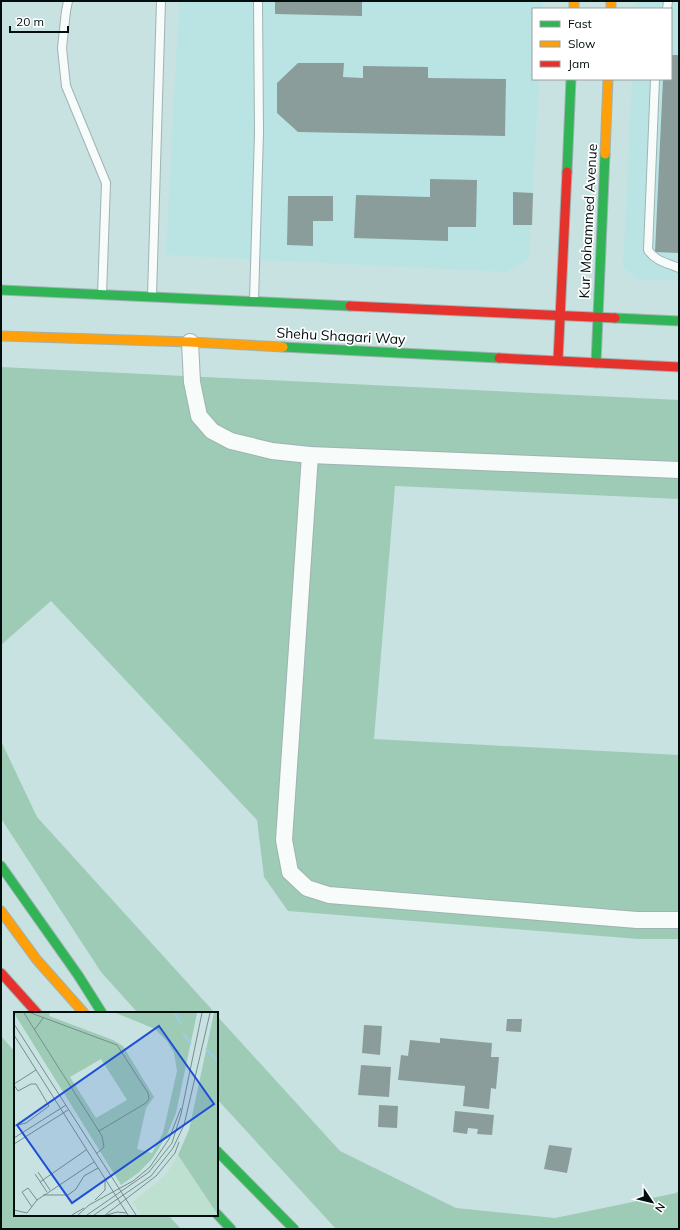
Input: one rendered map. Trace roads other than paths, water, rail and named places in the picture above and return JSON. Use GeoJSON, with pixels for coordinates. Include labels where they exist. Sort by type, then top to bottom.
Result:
{"type":"FeatureCollection","features":[{"type":"Feature","properties":{"kind":"main road","name":"Kur Mohammed Avenue"},"geometry":{"type":"LineString","coordinates":[[558,360],[571,80]]}},
{"type":"Feature","properties":{"kind":"main road","name":"Kur Mohammed Avenue"},"geometry":{"type":"LineString","coordinates":[[596,363],[608,80]]}},
{"type":"Feature","properties":{"kind":"main road"},"geometry":{"type":"LineString","coordinates":[[2,290],[152,298],[598,316],[679,321]]}},
{"type":"Feature","properties":{"kind":"main road","name":"Shehu Shagari Way"},"geometry":{"type":"LineString","coordinates":[[1,336],[190,342],[679,367]]}},
{"type":"Feature","properties":{"kind":"main road"},"geometry":{"type":"LineString","coordinates":[[1,866],[94,998],[101,1012]]}},
{"type":"Feature","properties":{"kind":"main road"},"geometry":{"type":"LineString","coordinates":[[1,911],[37,960],[83,1012]]}},
{"type":"Feature","properties":{"kind":"main road"},"geometry":{"type":"LineString","coordinates":[[1,973],[36,1012]]}},
{"type":"Feature","properties":{"kind":"main road"},"geometry":{"type":"LineString","coordinates":[[218,1152],[293,1229]]}},
{"type":"Feature","properties":{"kind":"main road"},"geometry":{"type":"LineString","coordinates":[[218,1215],[231,1229]]}},
{"type":"Feature","properties":{"kind":"street"},"geometry":{"type":"LineString","coordinates":[[190,342],[192,382],[199,416],[212,431],[231,441],[272,451],[310,455],[679,470]]}},
{"type":"Feature","properties":{"kind":"street"},"geometry":{"type":"LineString","coordinates":[[310,455],[284,840],[290,872],[307,888],[329,895],[637,920],[679,920]]}},
{"type":"Feature","properties":{"kind":"lane"},"geometry":{"type":"LineString","coordinates":[[68,1],[62,48],[66,86],[106,183],[102,295]]}},
{"type":"Feature","properties":{"kind":"lane"},"geometry":{"type":"LineString","coordinates":[[152,298],[161,1]]}},
{"type":"Feature","properties":{"kind":"lane"},"geometry":{"type":"LineString","coordinates":[[254,302],[259,133],[258,1]]}},
{"type":"Feature","properties":{"kind":"lane"},"geometry":{"type":"LineString","coordinates":[[655,80],[648,250],[652,256],[658,260],[679,268]]}}]}
